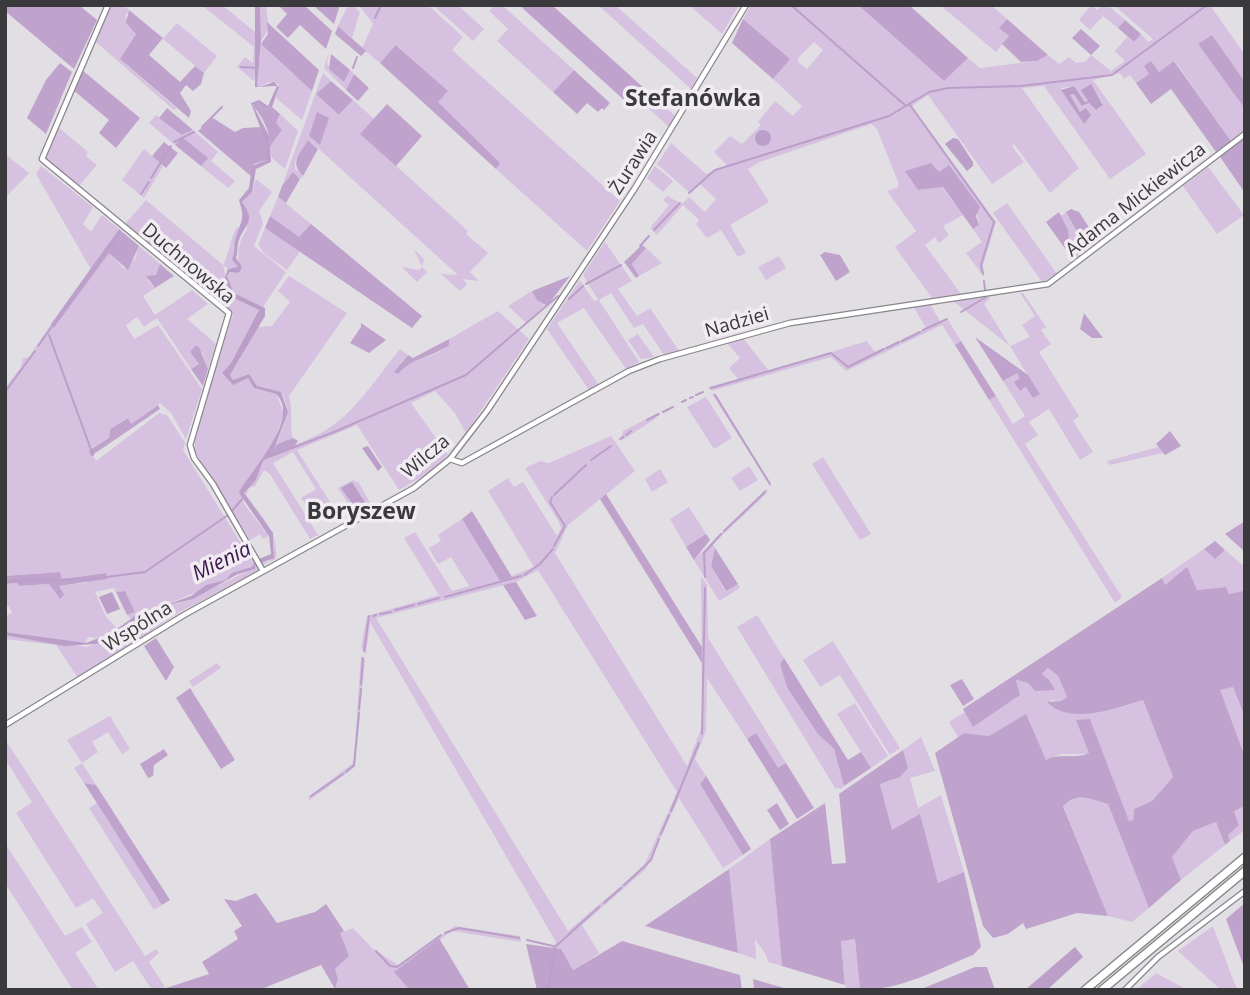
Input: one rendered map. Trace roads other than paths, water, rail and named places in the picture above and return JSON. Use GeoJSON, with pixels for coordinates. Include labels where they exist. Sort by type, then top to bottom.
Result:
{"type":"FeatureCollection","features":[{"type":"Feature","properties":{"kind":"highway"},"geometry":{"type":"LineString","coordinates":[[1085,990],[1245,857]]}},
{"type":"Feature","properties":{"kind":"highway"},"geometry":{"type":"LineString","coordinates":[[1102,990],[1245,871]]}},
{"type":"Feature","properties":{"kind":"street","name":"Duchnowska"},"geometry":{"type":"LineString","coordinates":[[108,5],[41,156],[229,313],[230,321],[190,445],[194,458],[262,568]]}},
{"type":"Feature","properties":{"kind":"street","name":"Żurawia"},"geometry":{"type":"LineString","coordinates":[[539,332],[659,150],[746,5]]}},
{"type":"Feature","properties":{"kind":"street","name":"Adama Mickiewicza"},"geometry":{"type":"LineString","coordinates":[[1043,285],[1079,262],[1245,134]]}},
{"type":"Feature","properties":{"kind":"street","name":"Nadziei"},"geometry":{"type":"LineString","coordinates":[[450,459],[463,463],[527,430],[629,371],[660,359],[790,323],[1043,285]]}},
{"type":"Feature","properties":{"kind":"street","name":"Wilcza"},"geometry":{"type":"LineString","coordinates":[[288,557],[414,488],[450,459],[539,332]]}},
{"type":"Feature","properties":{"kind":"street","name":"Wspólna"},"geometry":{"type":"LineString","coordinates":[[5,725],[262,568],[288,557]]}},
{"type":"Feature","properties":{"kind":"street"},"geometry":{"type":"LineString","coordinates":[[1125,990],[1157,957],[1245,891]]}},
{"type":"Feature","properties":{"kind":"waterway"},"geometry":{"type":"LineString","coordinates":[[375,18],[381,5]]}},
{"type":"Feature","properties":{"kind":"waterway"},"geometry":{"type":"LineString","coordinates":[[791,5],[906,106]]}},
{"type":"Feature","properties":{"kind":"waterway"},"geometry":{"type":"LineString","coordinates":[[689,193],[715,170],[889,116],[929,92],[948,88],[1021,86],[1112,75],[1207,5]]}},
{"type":"Feature","properties":{"kind":"waterway"},"geometry":{"type":"LineString","coordinates":[[353,68],[357,57]]}},
{"type":"Feature","properties":{"kind":"waterway"},"geometry":{"type":"LineString","coordinates":[[241,67],[258,68]]}},
{"type":"Feature","properties":{"kind":"waterway"},"geometry":{"type":"LineString","coordinates":[[910,105],[994,222],[981,265],[983,274]]}},
{"type":"Feature","properties":{"kind":"waterway"},"geometry":{"type":"LineString","coordinates":[[202,127],[222,107]]}},
{"type":"Feature","properties":{"kind":"waterway"},"geometry":{"type":"LineString","coordinates":[[174,142],[194,132]]}},
{"type":"Feature","properties":{"kind":"waterway"},"geometry":{"type":"LineString","coordinates":[[151,178],[171,146]]}},
{"type":"Feature","properties":{"kind":"waterway"},"geometry":{"type":"LineString","coordinates":[[141,194],[149,182]]}},
{"type":"Feature","properties":{"kind":"waterway"},"geometry":{"type":"LineString","coordinates":[[654,230],[680,203]]}},
{"type":"Feature","properties":{"kind":"waterway"},"geometry":{"type":"LineString","coordinates":[[38,346],[120,232]]}},
{"type":"Feature","properties":{"kind":"waterway"},"geometry":{"type":"LineString","coordinates":[[640,246],[649,236]]}},
{"type":"Feature","properties":{"kind":"waterway"},"geometry":{"type":"LineString","coordinates":[[586,284],[621,265]]}},
{"type":"Feature","properties":{"kind":"waterway"},"geometry":{"type":"LineString","coordinates":[[984,281],[985,290]]}},
{"type":"Feature","properties":{"kind":"waterway"},"geometry":{"type":"LineString","coordinates":[[569,299],[583,286]]}},
{"type":"Feature","properties":{"kind":"waterway"},"geometry":{"type":"LineString","coordinates":[[266,458],[466,375],[558,296]]}},
{"type":"Feature","properties":{"kind":"waterway"},"geometry":{"type":"LineString","coordinates":[[961,312],[986,297]]}},
{"type":"Feature","properties":{"kind":"waterway"},"geometry":{"type":"LineString","coordinates":[[923,330],[947,319]]}},
{"type":"Feature","properties":{"kind":"waterway"},"geometry":{"type":"LineString","coordinates":[[902,341],[920,332]]}},
{"type":"Feature","properties":{"kind":"waterway"},"geometry":{"type":"LineString","coordinates":[[49,335],[93,455]]}},
{"type":"Feature","properties":{"kind":"waterway"},"geometry":{"type":"LineString","coordinates":[[887,348],[899,342]]}},
{"type":"Feature","properties":{"kind":"waterway"},"geometry":{"type":"LineString","coordinates":[[711,388],[831,353],[848,367],[884,349]]}},
{"type":"Feature","properties":{"kind":"waterway"},"geometry":{"type":"LineString","coordinates":[[5,392],[35,351]]}},
{"type":"Feature","properties":{"kind":"waterway"},"geometry":{"type":"LineString","coordinates":[[696,395],[703,392]]}},
{"type":"Feature","properties":{"kind":"waterway"},"geometry":{"type":"LineString","coordinates":[[715,395],[770,484]]}},
{"type":"Feature","properties":{"kind":"waterway"},"geometry":{"type":"LineString","coordinates":[[682,402],[686,400]]}},
{"type":"Feature","properties":{"kind":"waterway"},"geometry":{"type":"LineString","coordinates":[[663,412],[673,407]]}},
{"type":"Feature","properties":{"kind":"waterway"},"geometry":{"type":"LineString","coordinates":[[647,420],[659,414]]}},
{"type":"Feature","properties":{"kind":"waterway"},"geometry":{"type":"LineString","coordinates":[[626,435],[631,431]]}},
{"type":"Feature","properties":{"kind":"waterway"},"geometry":{"type":"LineString","coordinates":[[591,460],[611,446]]}},
{"type":"Feature","properties":{"kind":"waterway"},"geometry":{"type":"LineString","coordinates":[[554,495],[586,465]]}},
{"type":"Feature","properties":{"kind":"waterway"},"geometry":{"type":"LineString","coordinates":[[724,531],[765,492]]}},
{"type":"Feature","properties":{"kind":"waterway"},"geometry":{"type":"LineString","coordinates":[[552,497],[550,502],[565,526],[554,546]]}},
{"type":"Feature","properties":{"kind":"waterway"},"geometry":{"type":"LineString","coordinates":[[232,511],[242,499]]}},
{"type":"Feature","properties":{"kind":"waterway"},"geometry":{"type":"LineString","coordinates":[[5,581],[91,579],[145,572],[228,515]]}},
{"type":"Feature","properties":{"kind":"waterway"},"geometry":{"type":"LineString","coordinates":[[705,577],[704,553],[721,534]]}},
{"type":"Feature","properties":{"kind":"waterway"},"geometry":{"type":"LineString","coordinates":[[524,575],[540,564],[553,549]]}},
{"type":"Feature","properties":{"kind":"waterway"},"geometry":{"type":"LineString","coordinates":[[445,597],[521,576]]}},
{"type":"Feature","properties":{"kind":"waterway"},"geometry":{"type":"LineString","coordinates":[[702,734],[705,588]]}},
{"type":"Feature","properties":{"kind":"waterway"},"geometry":{"type":"LineString","coordinates":[[418,604],[439,598]]}},
{"type":"Feature","properties":{"kind":"waterway"},"geometry":{"type":"LineString","coordinates":[[395,610],[414,605]]}},
{"type":"Feature","properties":{"kind":"waterway"},"geometry":{"type":"LineString","coordinates":[[380,614],[391,612]]}},
{"type":"Feature","properties":{"kind":"waterway"},"geometry":{"type":"LineString","coordinates":[[364,651],[369,616]]}},
{"type":"Feature","properties":{"kind":"waterway"},"geometry":{"type":"LineString","coordinates":[[361,684],[363,658]]}},
{"type":"Feature","properties":{"kind":"waterway"},"geometry":{"type":"LineString","coordinates":[[359,709],[361,689]]}},
{"type":"Feature","properties":{"kind":"waterway"},"geometry":{"type":"LineString","coordinates":[[346,772],[354,765],[359,713]]}},
{"type":"Feature","properties":{"kind":"waterway"},"geometry":{"type":"LineString","coordinates":[[671,811],[699,743]]}},
{"type":"Feature","properties":{"kind":"waterway"},"geometry":{"type":"LineString","coordinates":[[311,796],[343,774]]}},
{"type":"Feature","properties":{"kind":"waterway"},"geometry":{"type":"LineString","coordinates":[[661,834],[669,815]]}},
{"type":"Feature","properties":{"kind":"waterway"},"geometry":{"type":"LineString","coordinates":[[624,885],[651,860],[659,839]]}},
{"type":"Feature","properties":{"kind":"waterway"},"geometry":{"type":"LineString","coordinates":[[604,903],[621,888]]}},
{"type":"Feature","properties":{"kind":"waterway"},"geometry":{"type":"LineString","coordinates":[[548,990],[555,947],[599,907]]}},
{"type":"Feature","properties":{"kind":"waterway"},"geometry":{"type":"LineString","coordinates":[[445,933],[459,928],[519,938]]}},
{"type":"Feature","properties":{"kind":"waterway"},"geometry":{"type":"LineString","coordinates":[[376,951],[390,966],[397,967],[441,935]]}},
{"type":"Feature","properties":{"kind":"waterway"},"geometry":{"type":"LineString","coordinates":[[527,940],[553,946]]}},
{"type":"Feature","properties":{"kind":"district","name":"Stefanówka"},"geometry":{"type":"Point","coordinates":[693,99]}},
{"type":"Feature","properties":{"kind":"district","name":"Boryszew"},"geometry":{"type":"Point","coordinates":[361,512]}},
{"type":"Feature","properties":{"kind":"water label","name":"Mienia"},"geometry":{"type":"Point","coordinates":[222,562]}}]}
